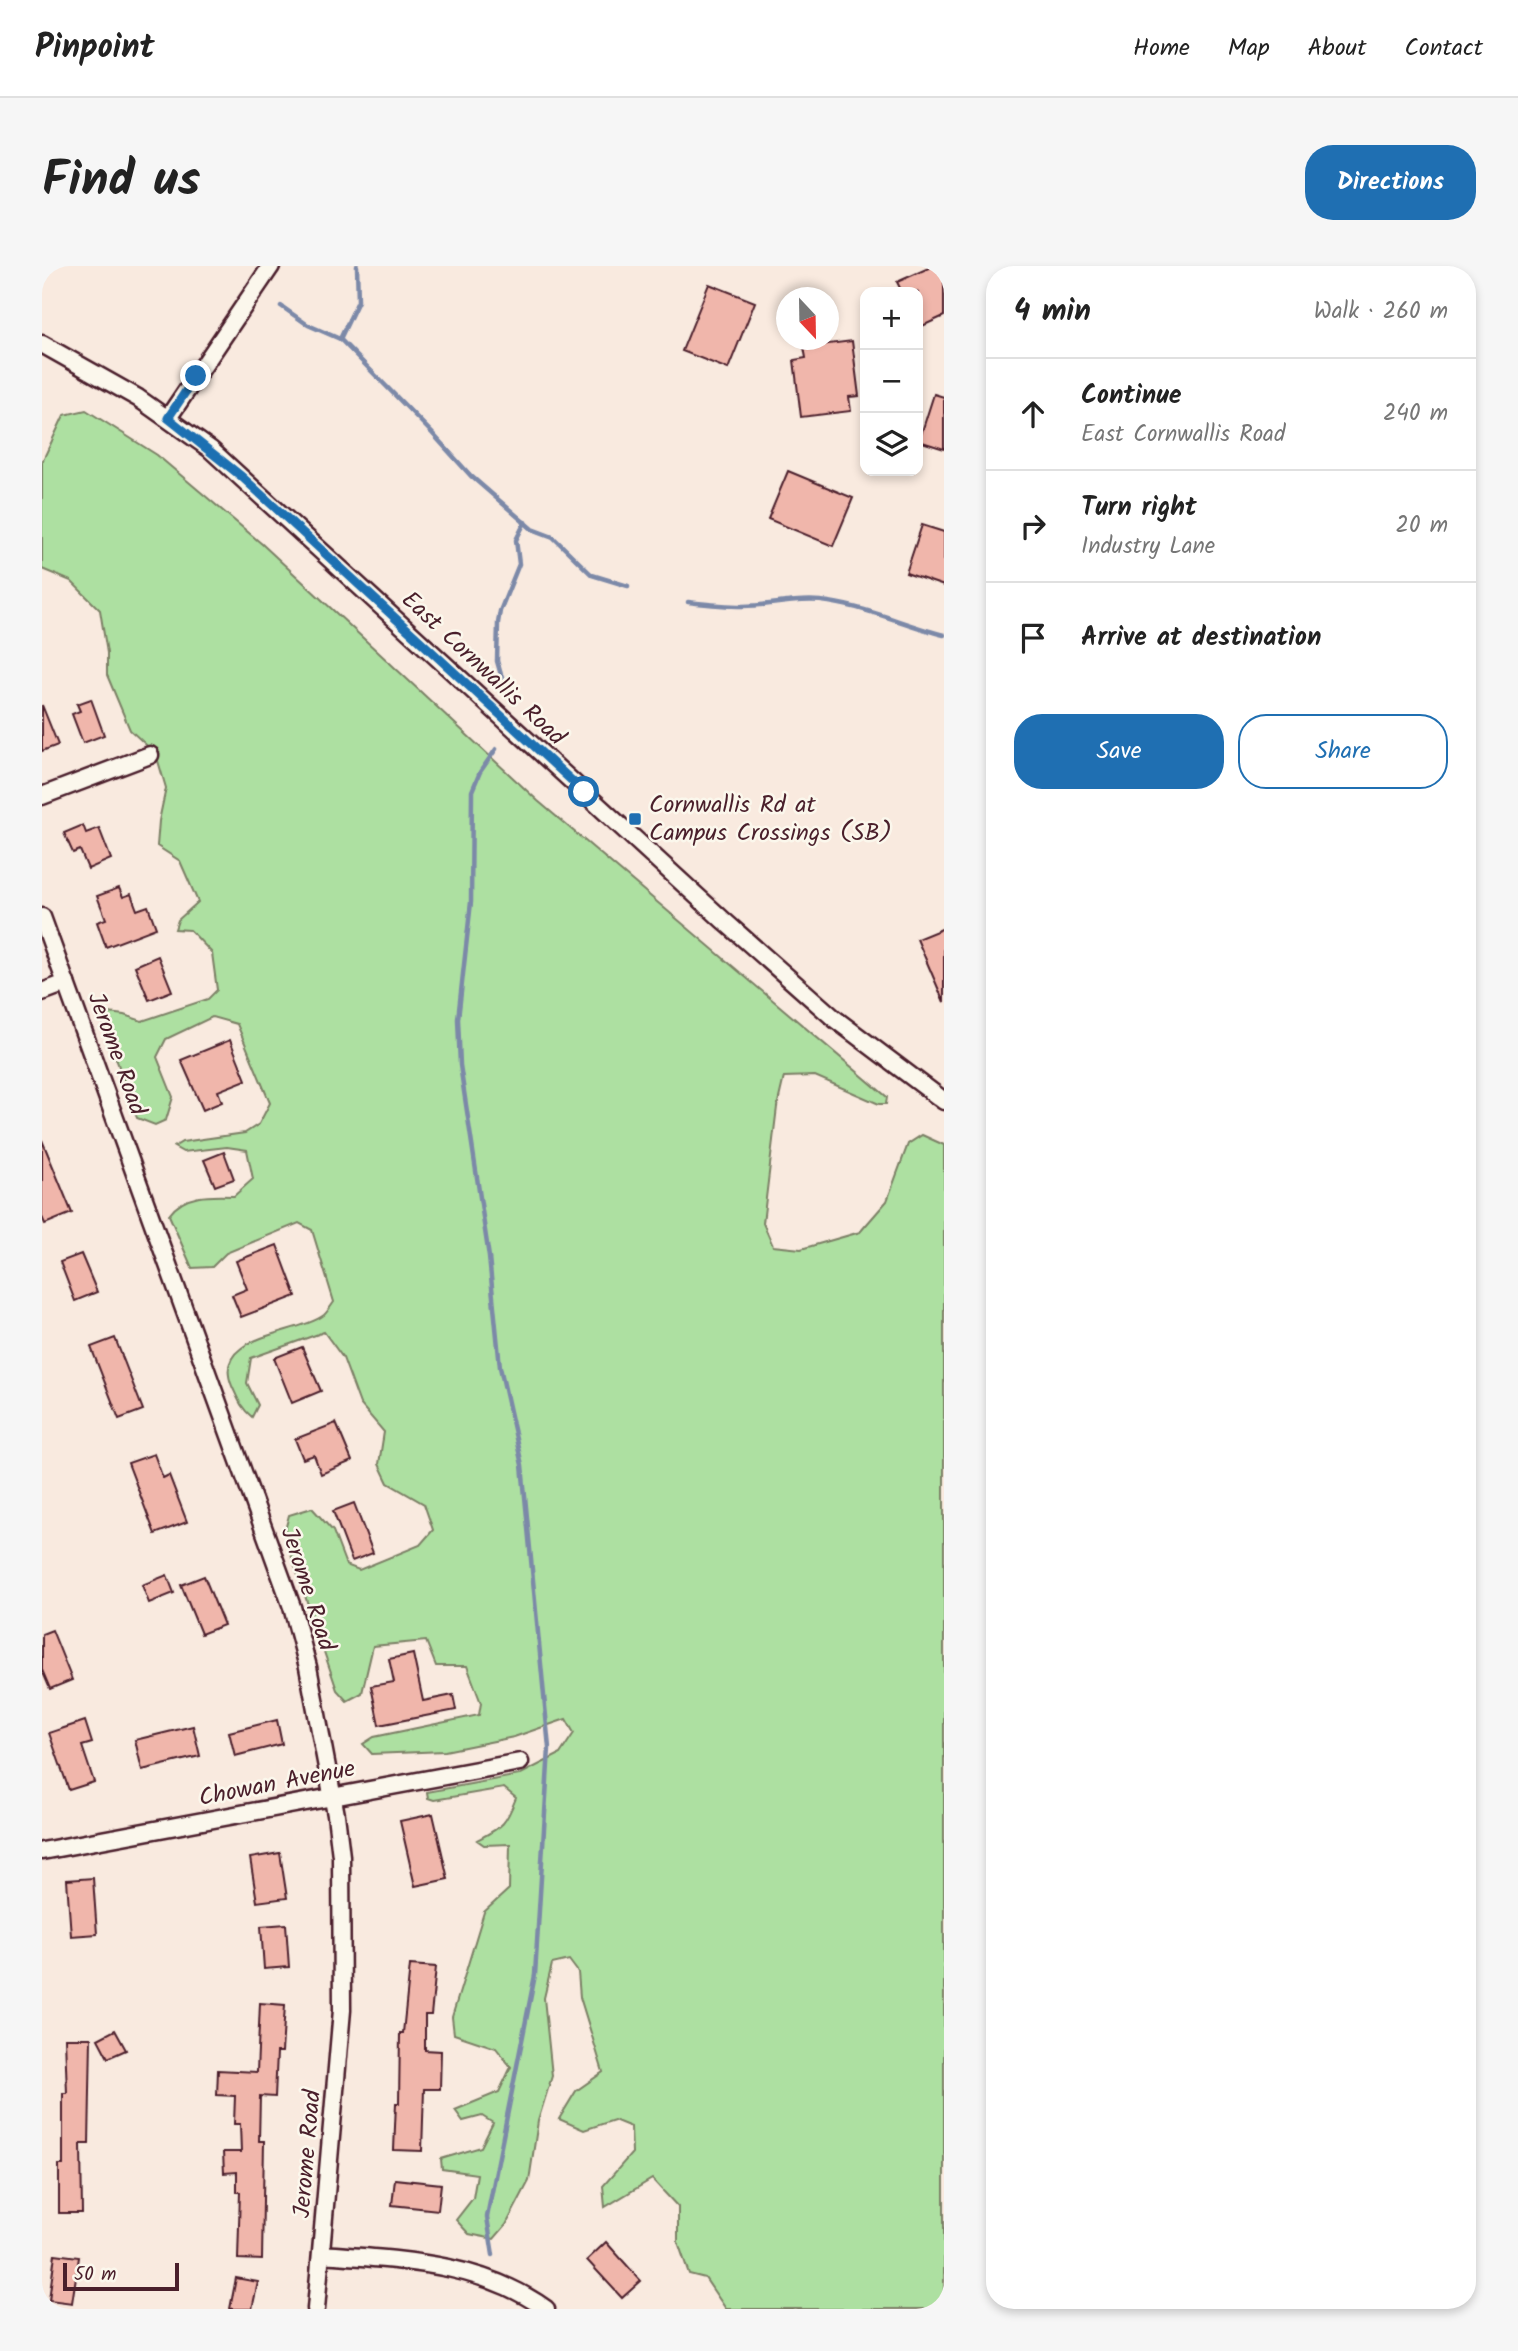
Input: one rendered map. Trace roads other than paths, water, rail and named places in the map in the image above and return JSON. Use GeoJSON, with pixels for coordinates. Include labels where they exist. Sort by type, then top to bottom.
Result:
{"type":"FeatureCollection","features":[{"type":"Feature","properties":{"kind":"street"},"geometry":{"type":"LineString","coordinates":[[168,418],[271,266]]}},
{"type":"Feature","properties":{"kind":"street","name":"East Cornwallis Road"},"geometry":{"type":"LineString","coordinates":[[42,344],[100,375],[168,418],[241,476],[826,1012],[944,1101]]}},
{"type":"Feature","properties":{"kind":"street"},"geometry":{"type":"LineString","coordinates":[[42,796],[150,755]]}},
{"type":"Feature","properties":{"kind":"street","name":"Jerome Road"},"geometry":{"type":"LineString","coordinates":[[42,917],[292,1607],[308,1667],[341,1856],[342,2010],[316,2309]]}},
{"type":"Feature","properties":{"kind":"street"},"geometry":{"type":"LineString","coordinates":[[42,992],[66,983]]}},
{"type":"Feature","properties":{"kind":"street","name":"Chowan Avenue"},"geometry":{"type":"LineString","coordinates":[[42,1851],[520,1762]]}},
{"type":"Feature","properties":{"kind":"street"},"geometry":{"type":"LineString","coordinates":[[321,2254],[382,2259],[464,2271],[521,2294],[546,2309]]}},
{"type":"Feature","properties":{"kind":"waterway"},"geometry":{"type":"LineString","coordinates":[[340,339],[358,301],[357,266]]}},
{"type":"Feature","properties":{"kind":"waterway"},"geometry":{"type":"LineString","coordinates":[[281,306],[308,325],[340,339],[471,476],[532,529],[553,537],[592,575],[628,586]]}},
{"type":"Feature","properties":{"kind":"waterway"},"geometry":{"type":"LineString","coordinates":[[506,692],[497,661],[498,623],[500,611],[519,564],[516,540],[525,522]]}},
{"type":"Feature","properties":{"kind":"waterway"},"geometry":{"type":"LineString","coordinates":[[688,602],[743,606],[829,602],[858,608],[944,635]]}},
{"type":"Feature","properties":{"kind":"waterway"},"geometry":{"type":"LineString","coordinates":[[493,2255],[487,2217],[535,1975],[549,1748],[522,1465],[500,1367],[489,1257],[460,1065],[458,1019],[471,902],[472,791],[480,772],[496,749]]}},
{"type":"Feature","properties":{"kind":"place","name":"Cornwallis Rd at Campus Crossings (SB)"},"geometry":{"type":"Point","coordinates":[635,819]}}]}
